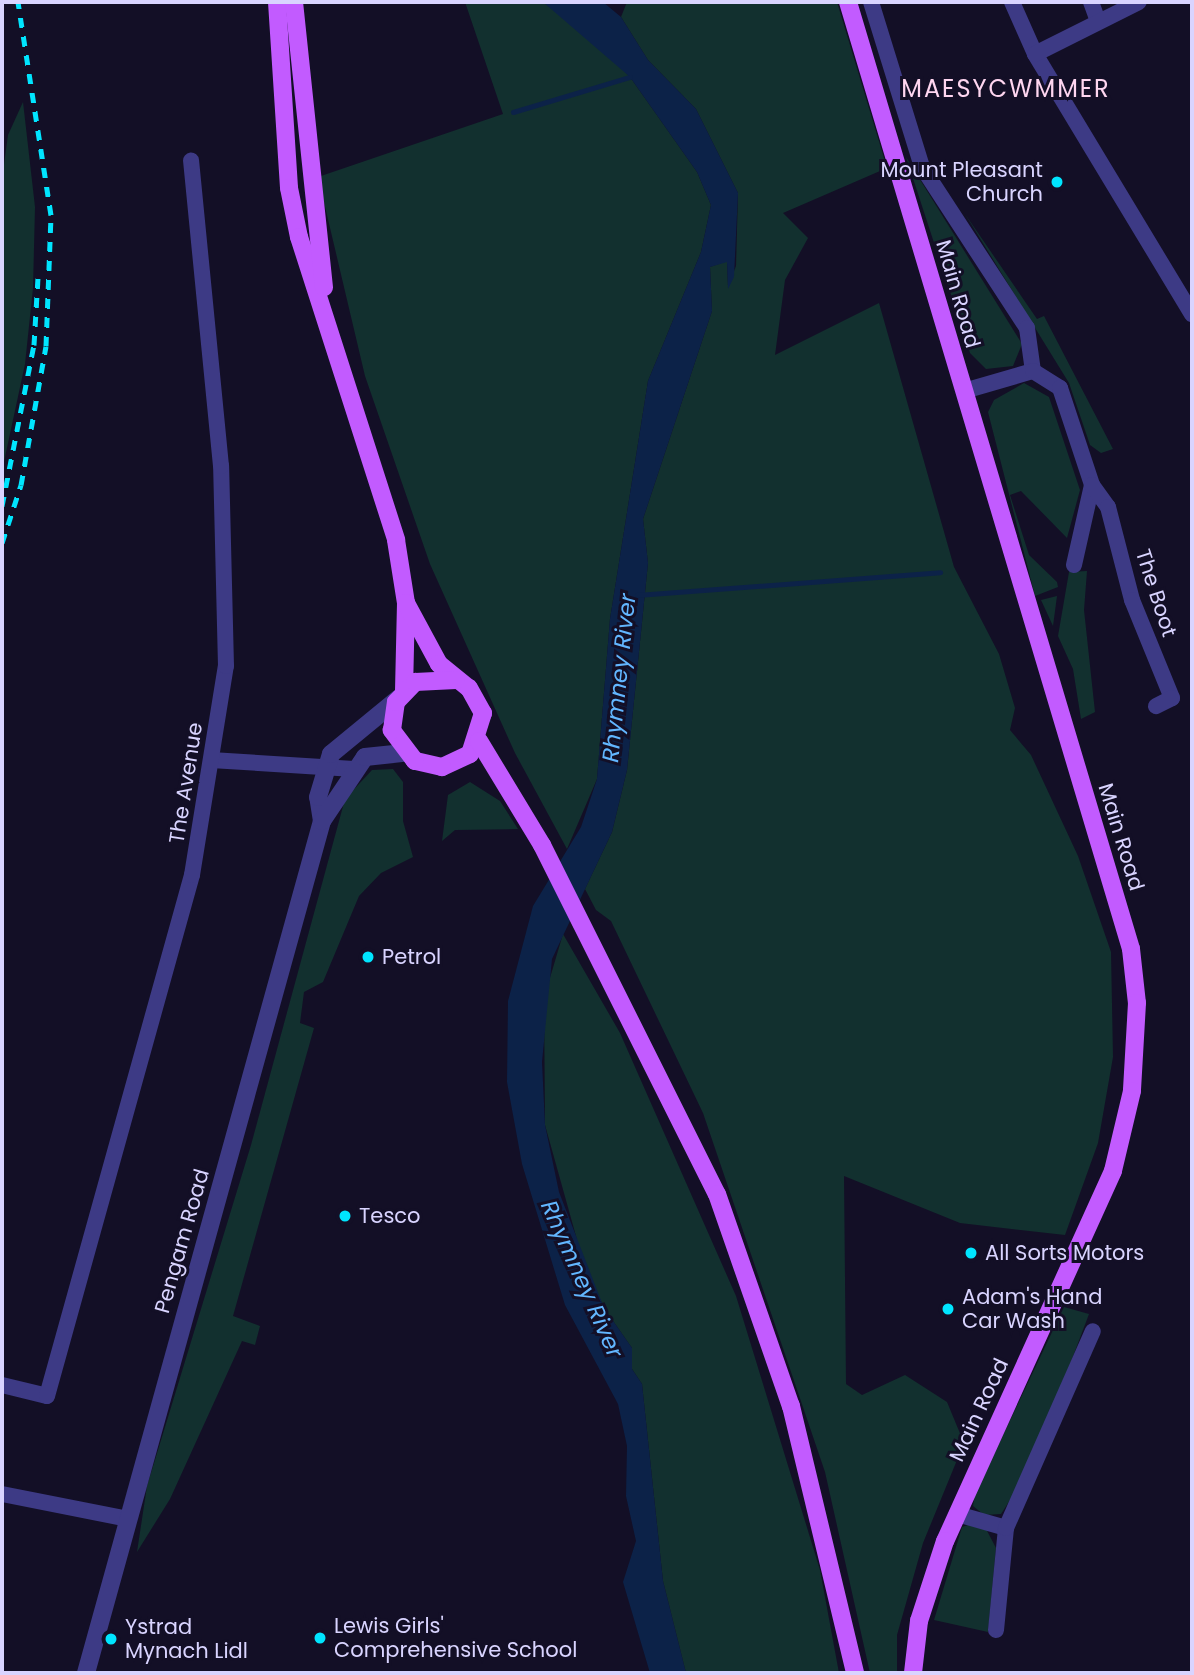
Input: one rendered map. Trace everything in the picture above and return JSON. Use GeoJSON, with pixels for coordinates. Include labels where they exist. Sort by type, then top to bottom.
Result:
{"type":"FeatureCollection","features":[{"type":"Feature","properties":{"kind":"main road"},"geometry":{"type":"LineString","coordinates":[[276,2],[289,188],[336,348],[379,473],[406,603],[401,695],[392,730],[404,753],[442,767],[470,754],[479,741]]}},
{"type":"Feature","properties":{"kind":"main road"},"geometry":{"type":"LineString","coordinates":[[294,2],[323,284],[336,348]]}},
{"type":"Feature","properties":{"kind":"main road","name":"Main Road"},"geometry":{"type":"LineString","coordinates":[[848,2],[1131,949],[1137,1003],[1132,1091],[1113,1171],[957,1514],[919,1621],[913,1673]]}},
{"type":"Feature","properties":{"kind":"main road"},"geometry":{"type":"LineString","coordinates":[[406,603],[431,652],[456,680],[478,699],[479,741],[542,845],[712,1184],[757,1303],[818,1505],[855,1673]]}},
{"type":"Feature","properties":{"kind":"main road"},"geometry":{"type":"LineString","coordinates":[[401,695],[428,678],[456,680]]}},
{"type":"Feature","properties":{"kind":"street","name":"Main Road"},"geometry":{"type":"LineString","coordinates":[[871,2],[922,167],[1027,328],[1033,371]]}},
{"type":"Feature","properties":{"kind":"street"},"geometry":{"type":"LineString","coordinates":[[1012,2],[1035,54],[1190,304]]}},
{"type":"Feature","properties":{"kind":"street"},"geometry":{"type":"LineString","coordinates":[[1091,2],[1098,21]]}},
{"type":"Feature","properties":{"kind":"street"},"geometry":{"type":"LineString","coordinates":[[1035,54],[1139,2]]}},
{"type":"Feature","properties":{"kind":"street","name":"The Avenue"},"geometry":{"type":"LineString","coordinates":[[2,1385],[47,1396],[192,874],[226,666],[221,466],[191,160]]}},
{"type":"Feature","properties":{"kind":"street"},"geometry":{"type":"LineString","coordinates":[[964,391],[1033,371],[1060,388],[1092,485],[1074,565]]}},
{"type":"Feature","properties":{"kind":"street","name":"The Boot"},"geometry":{"type":"LineString","coordinates":[[1092,485],[1108,507],[1132,600],[1172,698],[1156,706]]}},
{"type":"Feature","properties":{"kind":"street","name":"Pengam Road"},"geometry":{"type":"LineString","coordinates":[[322,821],[318,797],[327,766],[346,736],[401,695]]}},
{"type":"Feature","properties":{"kind":"street"},"geometry":{"type":"LineString","coordinates":[[211,760],[354,769],[365,757],[404,753]]}},
{"type":"Feature","properties":{"kind":"street","name":"Pengam Road"},"geometry":{"type":"LineString","coordinates":[[86,1673],[322,821],[354,769]]}},
{"type":"Feature","properties":{"kind":"street"},"geometry":{"type":"LineString","coordinates":[[996,1630],[1006,1528],[1093,1331]]}},
{"type":"Feature","properties":{"kind":"street"},"geometry":{"type":"LineString","coordinates":[[2,1494],[128,1518]]}},
{"type":"Feature","properties":{"kind":"street"},"geometry":{"type":"LineString","coordinates":[[957,1514],[1006,1528]]}},
{"type":"Feature","properties":{"kind":"green space"},"geometry":{"type":"Polygon","coordinates":[[[465,2],[543,2],[589,37],[630,77],[697,172],[711,205],[701,252],[648,381],[610,619],[597,779],[567,849],[515,753],[430,564],[365,376],[318,177],[503,114],[465,2]]]}},
{"type":"Feature","properties":{"kind":"green space"},"geometry":{"type":"Polygon","coordinates":[[[627,2],[837,2],[887,168],[783,213],[808,238],[785,280],[775,355],[879,303],[954,567],[999,654],[1015,708],[1010,730],[1031,755],[1078,856],[1111,952],[1113,1057],[1098,1143],[1065,1235],[960,1223],[844,1176],[846,1384],[862,1395],[905,1375],[947,1402],[964,1443],[923,1543],[897,1635],[897,1673],[870,1673],[825,1472],[703,1113],[611,921],[596,910],[585,889],[612,832],[627,770],[648,563],[643,519],[712,311],[710,267],[727,261],[728,286],[736,266],[738,193],[696,109],[648,60],[621,17],[627,2]]]}},
{"type":"Feature","properties":{"kind":"green space"},"geometry":{"type":"Polygon","coordinates":[[[23,102],[35,207],[33,288],[25,364],[2,471],[2,179],[8,135],[23,102]]]}},
{"type":"Feature","properties":{"kind":"green space"},"geometry":{"type":"Polygon","coordinates":[[[906,157],[1022,344],[1013,366],[986,369],[970,353],[906,157]]]}},
{"type":"Feature","properties":{"kind":"green space"},"geometry":{"type":"Polygon","coordinates":[[[965,214],[1037,319],[1044,316],[1113,449],[1101,453],[1090,445],[1069,383],[965,214]]]}},
{"type":"Feature","properties":{"kind":"green space"},"geometry":{"type":"Polygon","coordinates":[[[1024,383],[1049,397],[1080,490],[1067,538],[1021,491],[1010,495],[1029,555],[1057,582],[1058,587],[1035,596],[988,412],[994,400],[1024,383]]]}},
{"type":"Feature","properties":{"kind":"green space"},"geometry":{"type":"Polygon","coordinates":[[[1087,571],[1084,610],[1095,712],[1081,719],[1073,669],[1058,636],[1069,572],[1087,571]]]}},
{"type":"Feature","properties":{"kind":"green space"},"geometry":{"type":"Polygon","coordinates":[[[1057,596],[1053,626],[1041,600],[1057,596]]]}},
{"type":"Feature","properties":{"kind":"green space"},"geometry":{"type":"Polygon","coordinates":[[[393,769],[403,782],[403,821],[413,857],[381,873],[359,896],[323,982],[304,992],[300,1023],[314,1028],[233,1316],[260,1326],[255,1345],[242,1341],[170,1499],[137,1552],[147,1486],[251,1145],[345,799],[372,770],[393,769]]]}},
{"type":"Feature","properties":{"kind":"green space"},"geometry":{"type":"Polygon","coordinates":[[[470,782],[500,801],[518,829],[455,830],[442,841],[448,795],[470,782]]]}},
{"type":"Feature","properties":{"kind":"green space"},"geometry":{"type":"Polygon","coordinates":[[[563,934],[620,1033],[736,1296],[820,1570],[839,1673],[686,1673],[663,1581],[642,1384],[632,1369],[632,1348],[604,1308],[581,1254],[545,1125],[544,998],[563,934]]]}},
{"type":"Feature","properties":{"kind":"green space"},"geometry":{"type":"Polygon","coordinates":[[[1064,1307],[1089,1314],[1072,1359],[1016,1491],[1001,1514],[984,1515],[973,1506],[975,1494],[1064,1307]]]}},
{"type":"Feature","properties":{"kind":"green space"},"geometry":{"type":"Polygon","coordinates":[[[971,1524],[985,1527],[996,1548],[988,1632],[934,1620],[962,1527],[971,1524]]]}},
{"type":"Feature","properties":{"kind":"water","name":"Rhymney River"},"geometry":{"type":"Polygon","coordinates":[[[543,2],[603,2],[621,17],[648,60],[696,109],[738,193],[734,277],[728,289],[727,262],[710,267],[712,311],[643,519],[648,563],[627,770],[612,832],[552,959],[542,1062],[545,1125],[559,1192],[604,1308],[632,1348],[632,1369],[642,1384],[663,1581],[686,1673],[650,1673],[623,1582],[636,1541],[626,1496],[627,1446],[618,1404],[565,1305],[522,1164],[507,1082],[508,1001],[533,906],[581,827],[597,779],[610,619],[648,381],[701,252],[711,205],[697,172],[630,77],[543,2]]]}},
{"type":"Feature","properties":{"kind":"waterway"},"geometry":{"type":"LineString","coordinates":[[513,112],[630,77]]}},
{"type":"Feature","properties":{"kind":"waterway","name":"Rhymney River"},"geometry":{"type":"LineString","coordinates":[[637,595],[940,572]]}},
{"type":"Feature","properties":{"kind":"railway"},"geometry":{"type":"LineString","coordinates":[[2,543],[21,485],[46,346],[51,215],[18,2]]}},
{"type":"Feature","properties":{"kind":"railway"},"geometry":{"type":"LineString","coordinates":[[2,506],[34,345],[38,278]]}},
{"type":"Feature","properties":{"kind":"place","name":"Mount Pleasant Church"},"geometry":{"type":"Point","coordinates":[1057,182]}},
{"type":"Feature","properties":{"kind":"place","name":"Petrol"},"geometry":{"type":"Point","coordinates":[368,957]}},
{"type":"Feature","properties":{"kind":"place","name":"Tesco"},"geometry":{"type":"Point","coordinates":[345,1216]}},
{"type":"Feature","properties":{"kind":"place","name":"All Sorts Motors"},"geometry":{"type":"Point","coordinates":[971,1253]}},
{"type":"Feature","properties":{"kind":"place","name":"Adam's Hand Car Wash"},"geometry":{"type":"Point","coordinates":[948,1309]}},
{"type":"Feature","properties":{"kind":"place","name":"Lewis Girls' Comprehensive School"},"geometry":{"type":"Point","coordinates":[320,1638]}},
{"type":"Feature","properties":{"kind":"place","name":"Ystrad Mynach Lidl"},"geometry":{"type":"Point","coordinates":[111,1639]}},
{"type":"Feature","properties":{"kind":"district","name":"MAESYCWMMER"},"geometry":{"type":"Point","coordinates":[1006,89]}}]}
